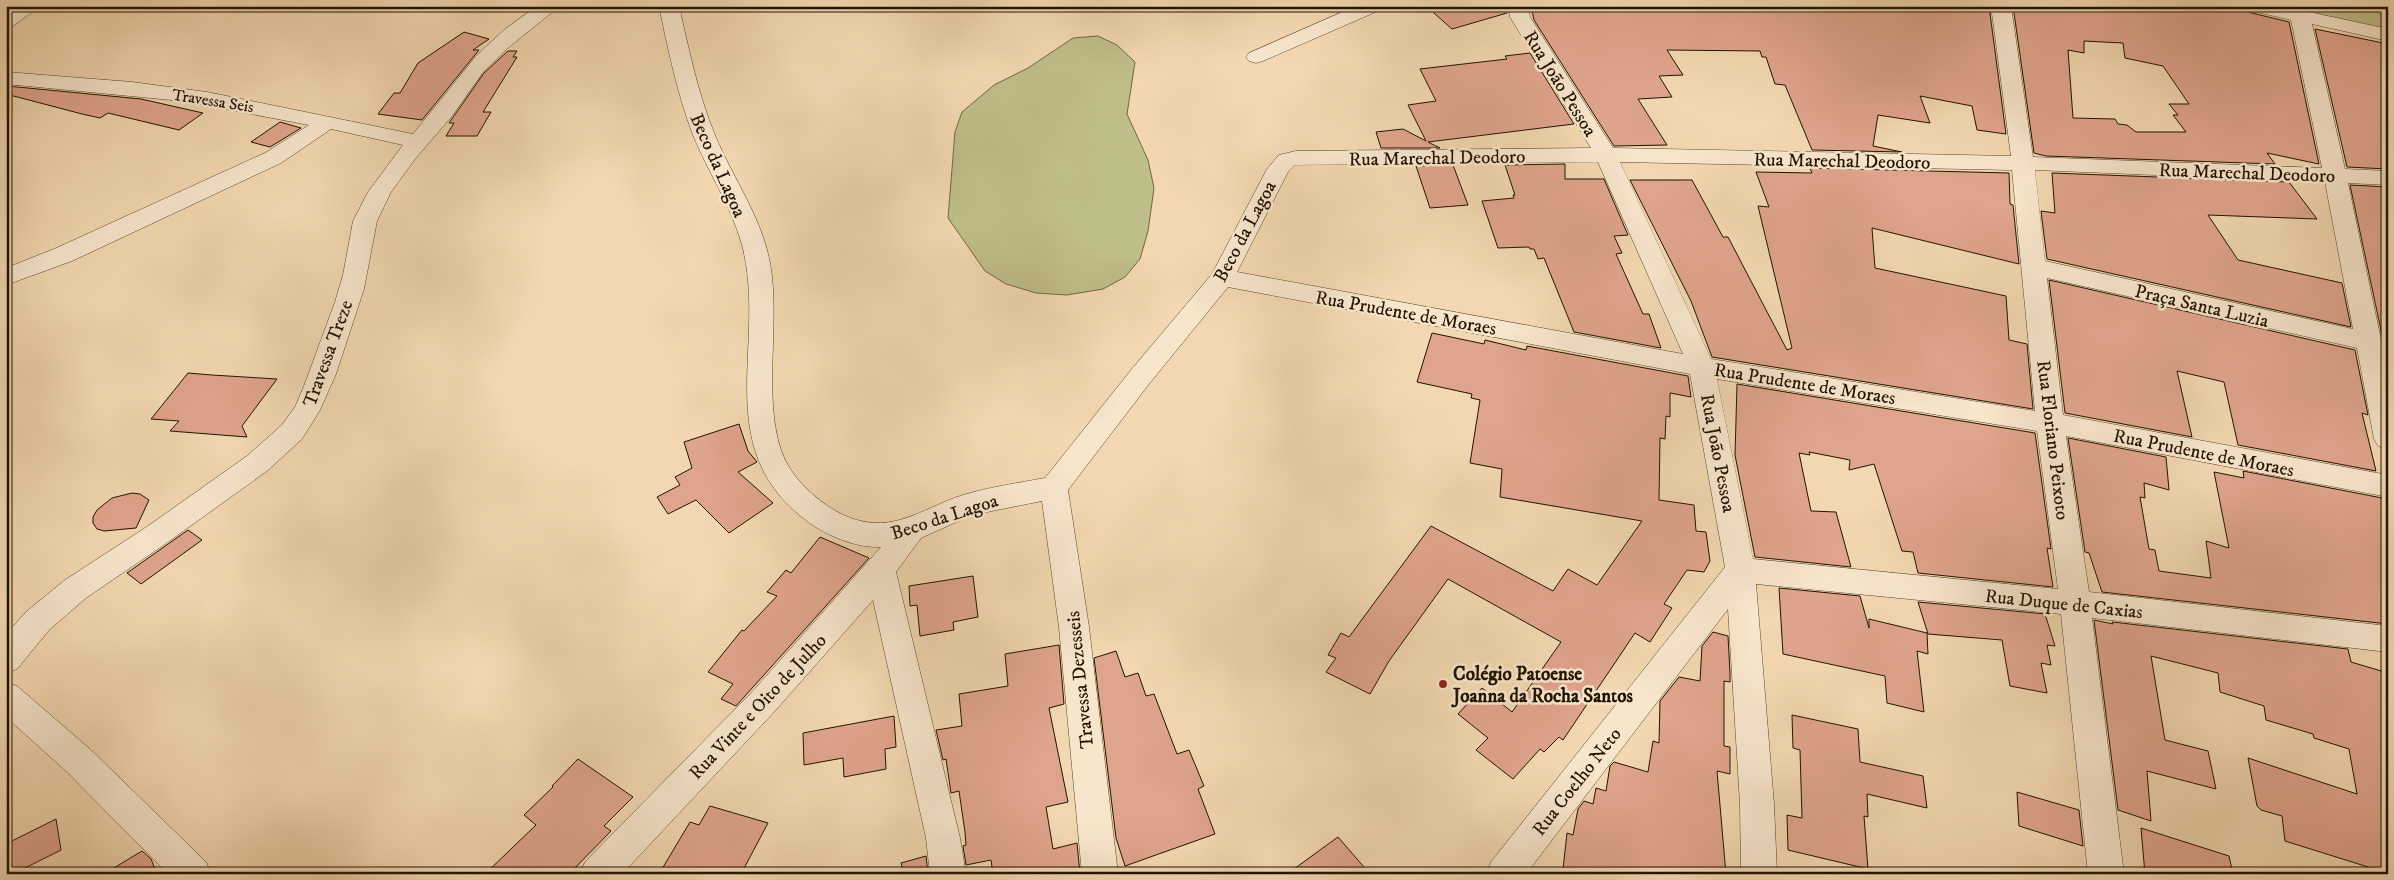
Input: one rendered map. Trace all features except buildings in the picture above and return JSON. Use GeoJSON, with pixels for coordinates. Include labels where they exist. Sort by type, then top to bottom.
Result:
{"type":"FeatureCollection","features":[{"type":"Feature","properties":{"kind":"street"},"geometry":{"type":"LineString","coordinates":[[6,22],[30,6]]}},
{"type":"Feature","properties":{"kind":"street","name":"Travessa Treze"},"geometry":{"type":"LineString","coordinates":[[6,659],[18,641],[45,613],[83,582],[158,534],[216,493],[264,458],[291,434],[306,411],[319,383],[354,282],[364,223],[386,181],[475,70],[496,47],[550,6]]}},
{"type":"Feature","properties":{"kind":"street","name":"Beco da Lagoa"},"geometry":{"type":"LineString","coordinates":[[669,6],[693,106],[712,153],[728,179],[744,217],[759,268],[762,301],[764,434],[773,465],[797,495],[818,514],[842,528],[880,537],[909,532],[934,518],[961,507],[999,497],[1054,488],[1140,377],[1222,278],[1278,169],[1287,160],[1296,158]]}},
{"type":"Feature","properties":{"kind":"street"},"geometry":{"type":"LineString","coordinates":[[1256,57],[1373,6]]}},
{"type":"Feature","properties":{"kind":"street","name":"Rua Floriano Peixoto"},"geometry":{"type":"LineString","coordinates":[[2001,6],[2024,164],[2050,423],[2075,603],[2106,874]]}},
{"type":"Feature","properties":{"kind":"street"},"geometry":{"type":"LineString","coordinates":[[2255,6],[2298,11],[2388,36]]}},
{"type":"Feature","properties":{"kind":"street"},"geometry":{"type":"LineString","coordinates":[[2373,6],[2388,9]]}},
{"type":"Feature","properties":{"kind":"street","name":"Rua João Pessoa"},"geometry":{"type":"LineString","coordinates":[[1514,10],[1606,155],[1702,367],[1740,570],[1757,804],[1759,874]]}},
{"type":"Feature","properties":{"kind":"street"},"geometry":{"type":"LineString","coordinates":[[2298,11],[2370,342],[2388,439]]}},
{"type":"Feature","properties":{"kind":"street","name":"Travessa Seis"},"geometry":{"type":"LineString","coordinates":[[6,78],[116,87],[206,98],[417,141]]}},
{"type":"Feature","properties":{"kind":"street"},"geometry":{"type":"LineString","coordinates":[[6,277],[63,255],[273,158],[328,122]]}},
{"type":"Feature","properties":{"kind":"street","name":"Rua Marechal Deodoro"},"geometry":{"type":"LineString","coordinates":[[1296,158],[1606,155],[2024,164],[2388,178]]}},
{"type":"Feature","properties":{"kind":"street","name":"Praça Santa Luzia"},"geometry":{"type":"LineString","coordinates":[[2034,267],[2370,342]]}},
{"type":"Feature","properties":{"kind":"street","name":"Rua Prudente de Moraes"},"geometry":{"type":"LineString","coordinates":[[1222,278],[1702,367],[2050,423],[2388,486]]}},
{"type":"Feature","properties":{"kind":"street","name":"Travessa Dezesseis"},"geometry":{"type":"LineString","coordinates":[[1054,488],[1074,627],[1100,874]]}},
{"type":"Feature","properties":{"kind":"street","name":"Rua Vinte e Oito de Julho"},"geometry":{"type":"LineString","coordinates":[[598,874],[762,702],[881,570],[909,532]]}},
{"type":"Feature","properties":{"kind":"street"},"geometry":{"type":"LineString","coordinates":[[881,570],[943,838],[948,874]]}},
{"type":"Feature","properties":{"kind":"street","name":"Rua Duque de Caxias"},"geometry":{"type":"LineString","coordinates":[[1740,570],[2075,603],[2388,639]]}},
{"type":"Feature","properties":{"kind":"street","name":"Rua Coelho Neto"},"geometry":{"type":"LineString","coordinates":[[1504,874],[1740,570]]}},
{"type":"Feature","properties":{"kind":"street"},"geometry":{"type":"LineString","coordinates":[[6,696],[80,761],[194,874]]}},
{"type":"Feature","properties":{"kind":"shaded area"},"geometry":{"type":"Polygon","coordinates":[[[2309,6],[2353,6],[2388,14],[2388,33],[2310,16],[2309,6]]]}},
{"type":"Feature","properties":{"kind":"shaded area"},"geometry":{"type":"Polygon","coordinates":[[[1098,36],[1117,45],[1135,62],[1127,114],[1148,160],[1154,188],[1148,231],[1140,259],[1125,277],[1103,289],[1067,295],[1036,293],[1006,284],[985,271],[948,218],[955,132],[962,112],[994,85],[1028,68],[1073,38],[1098,36]]]}},
{"type":"Feature","properties":{"kind":"place","name":"Colégio Patoense Joanna da Rocha Santos"},"geometry":{"type":"Point","coordinates":[1443,684]}}]}
